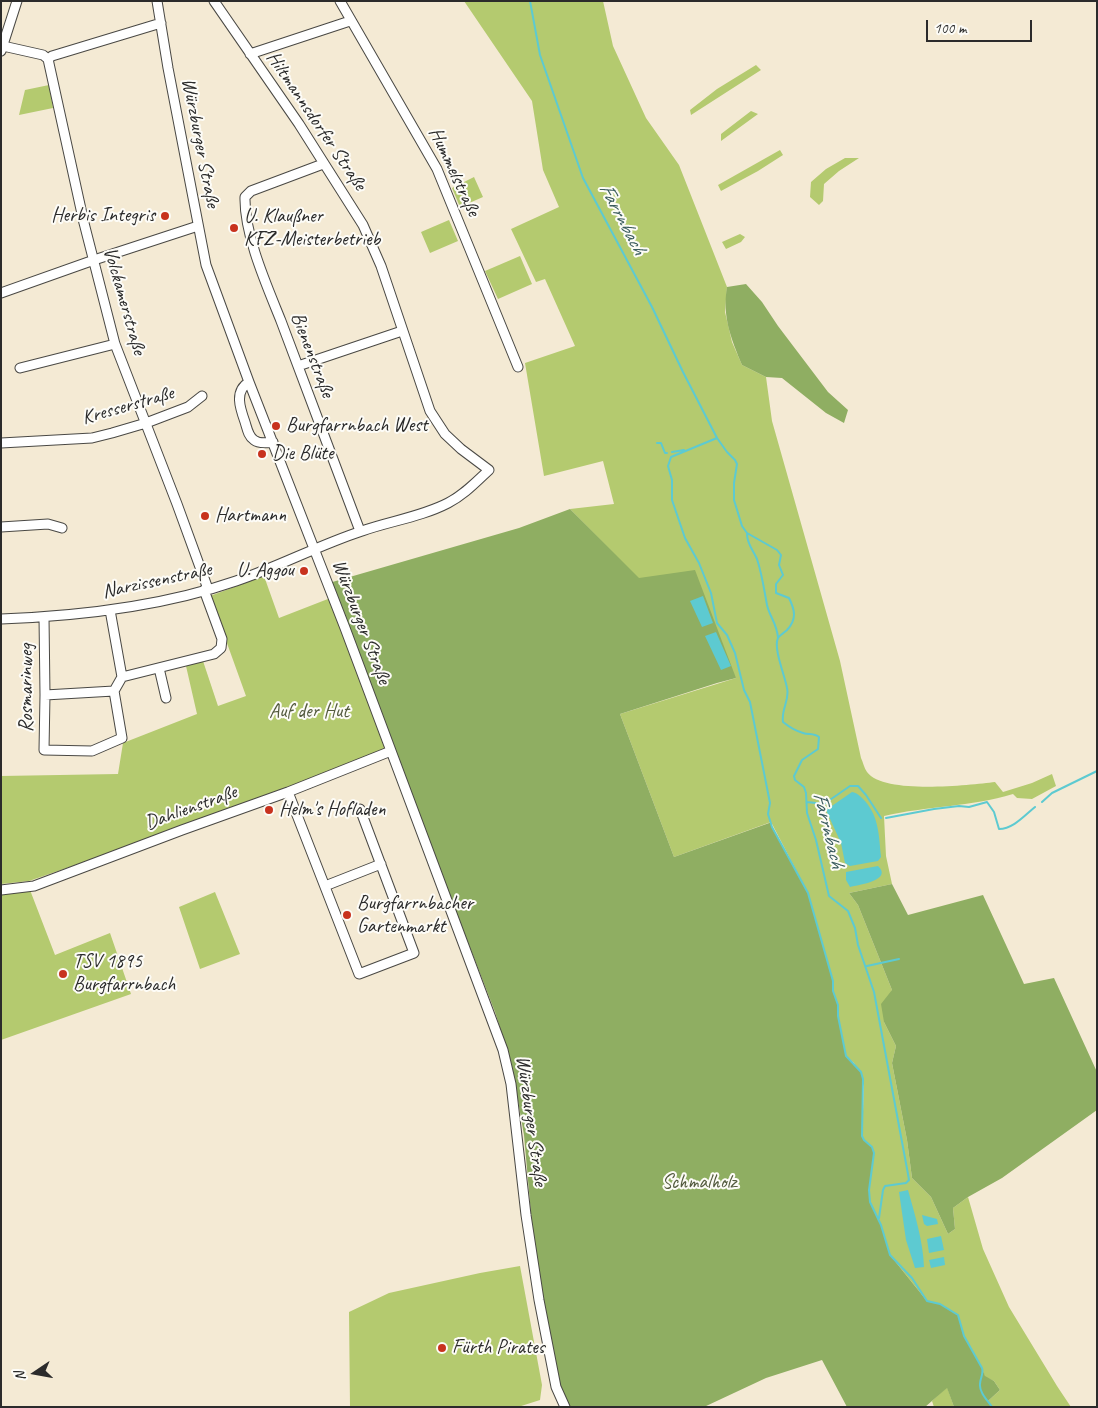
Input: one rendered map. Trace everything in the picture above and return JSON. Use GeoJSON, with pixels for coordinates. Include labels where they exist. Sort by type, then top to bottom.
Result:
{"type":"FeatureCollection","features":[{"type":"Feature","properties":{"kind":"street"},"geometry":{"type":"LineString","coordinates":[[17,1],[2,48],[44,55],[48,59],[52,56],[161,23]]}},
{"type":"Feature","properties":{"kind":"street","name":"Würzburger Straße"},"geometry":{"type":"LineString","coordinates":[[157,1],[206,265],[391,751],[502,1050],[511,1084],[531,1254],[547,1350],[556,1387],[565,1407]]}},
{"type":"Feature","properties":{"kind":"street","name":"Hiltmannsdorfer Straße"},"geometry":{"type":"LineString","coordinates":[[214,1],[299,124],[363,224],[380,266],[426,403],[434,418],[445,434],[489,470]]}},
{"type":"Feature","properties":{"kind":"street","name":"Hummelstraße"},"geometry":{"type":"LineString","coordinates":[[340,1],[437,169],[518,367]]}},
{"type":"Feature","properties":{"kind":"street"},"geometry":{"type":"LineString","coordinates":[[250,54],[350,21]]}},
{"type":"Feature","properties":{"kind":"street","name":"Volckamerstraße"},"geometry":{"type":"LineString","coordinates":[[48,59],[69,160],[115,344],[146,423],[222,638],[221,648],[214,654],[159,668]]}},
{"type":"Feature","properties":{"kind":"street","name":"Bienenstraße"},"geometry":{"type":"LineString","coordinates":[[324,164],[251,191],[245,198],[245,209],[253,243],[268,288],[360,531]]}},
{"type":"Feature","properties":{"kind":"street"},"geometry":{"type":"LineString","coordinates":[[1,293],[198,226]]}},
{"type":"Feature","properties":{"kind":"street"},"geometry":{"type":"LineString","coordinates":[[298,366],[402,331]]}},
{"type":"Feature","properties":{"kind":"street"},"geometry":{"type":"LineString","coordinates":[[20,368],[115,344]]}},
{"type":"Feature","properties":{"kind":"street"},"geometry":{"type":"LineString","coordinates":[[249,382],[242,389],[239,401],[240,410],[249,434],[258,442],[273,442]]}},
{"type":"Feature","properties":{"kind":"street","name":"Kresserstraße"},"geometry":{"type":"LineString","coordinates":[[1,443],[92,438],[146,423],[188,407],[202,396]]}},
{"type":"Feature","properties":{"kind":"street","name":"Narzissenstraße"},"geometry":{"type":"LineString","coordinates":[[1,619],[44,617],[110,610],[157,602],[236,581],[360,531],[428,512],[466,492],[489,470]]}},
{"type":"Feature","properties":{"kind":"street"},"geometry":{"type":"LineString","coordinates":[[1,527],[48,524],[62,528]]}},
{"type":"Feature","properties":{"kind":"street"},"geometry":{"type":"LineString","coordinates":[[45,695],[114,691],[122,677],[110,610]]}},
{"type":"Feature","properties":{"kind":"street","name":"Rosmarinweg"},"geometry":{"type":"LineString","coordinates":[[44,617],[44,750],[92,751],[122,738],[114,691]]}},
{"type":"Feature","properties":{"kind":"street"},"geometry":{"type":"LineString","coordinates":[[122,677],[159,668],[166,698]]}},
{"type":"Feature","properties":{"kind":"street","name":"Dahlienstraße"},"geometry":{"type":"LineString","coordinates":[[1,890],[34,886],[288,792],[391,751]]}},
{"type":"Feature","properties":{"kind":"street"},"geometry":{"type":"LineString","coordinates":[[288,792],[358,974],[414,953],[360,809]]}},
{"type":"Feature","properties":{"kind":"street"},"geometry":{"type":"LineString","coordinates":[[324,886],[381,864]]}},
{"type":"Feature","properties":{"kind":"green space"},"geometry":{"type":"Polygon","coordinates":[[[464,1],[603,1],[613,46],[646,118],[679,165],[727,287],[725,312],[732,342],[742,365],[766,377],[772,421],[840,661],[861,758],[867,772],[876,779],[891,784],[908,786],[928,787],[995,782],[1003,792],[1032,783],[1052,774],[1056,786],[1032,799],[1017,798],[1013,794],[981,802],[884,816],[886,856],[892,884],[849,893],[858,905],[892,990],[884,1022],[896,1046],[892,1063],[907,1140],[912,1178],[931,1197],[948,1234],[955,1229],[953,1208],[968,1197],[983,1249],[1009,1307],[1071,1407],[992,1407],[988,1401],[1000,1390],[994,1381],[985,1377],[964,1336],[958,1315],[940,1304],[927,1301],[890,1255],[881,1225],[870,1202],[869,1190],[873,1161],[872,1147],[862,1136],[864,1086],[854,1063],[846,1056],[838,1016],[838,1005],[833,991],[833,981],[808,893],[771,822],[674,857],[620,714],[736,678],[570,509],[614,504],[603,461],[544,476],[525,363],[575,346],[545,279],[536,282],[511,229],[559,207],[543,170],[532,101],[464,1]]]}},
{"type":"Feature","properties":{"kind":"green space"},"geometry":{"type":"Polygon","coordinates":[[[756,65],[761,70],[691,115],[690,110],[717,89],[756,65]]]}},
{"type":"Feature","properties":{"kind":"green space"},"geometry":{"type":"Polygon","coordinates":[[[49,85],[53,108],[19,115],[25,90],[49,85]]]}},
{"type":"Feature","properties":{"kind":"green space"},"geometry":{"type":"Polygon","coordinates":[[[751,111],[758,114],[721,141],[721,134],[751,111]]]}},
{"type":"Feature","properties":{"kind":"green space"},"geometry":{"type":"Polygon","coordinates":[[[780,150],[783,155],[721,191],[718,185],[780,150]]]}},
{"type":"Feature","properties":{"kind":"green space"},"geometry":{"type":"Polygon","coordinates":[[[845,158],[859,158],[824,184],[823,201],[819,205],[810,197],[811,182],[826,169],[845,158]]]}},
{"type":"Feature","properties":{"kind":"green space"},"geometry":{"type":"Polygon","coordinates":[[[474,177],[483,197],[460,207],[452,188],[474,177]]]}},
{"type":"Feature","properties":{"kind":"green space"},"geometry":{"type":"Polygon","coordinates":[[[449,220],[458,241],[430,253],[421,232],[449,220]]]}},
{"type":"Feature","properties":{"kind":"green space"},"geometry":{"type":"Polygon","coordinates":[[[740,234],[745,237],[741,242],[726,249],[722,242],[740,234]]]}},
{"type":"Feature","properties":{"kind":"green space"},"geometry":{"type":"Polygon","coordinates":[[[520,256],[532,284],[498,299],[485,271],[520,256]]]}},
{"type":"Feature","properties":{"kind":"green space"},"geometry":{"type":"Polygon","coordinates":[[[746,284],[762,302],[828,392],[848,410],[844,423],[826,413],[782,378],[766,377],[742,365],[729,327],[726,298],[727,287],[746,284]]]}},
{"type":"Feature","properties":{"kind":"green space","name":"Schmalholz"},"geometry":{"type":"Polygon","coordinates":[[[570,509],[639,578],[695,570],[736,678],[620,714],[674,857],[771,822],[808,893],[833,981],[833,991],[838,1005],[838,1016],[846,1056],[861,1072],[863,1079],[862,1136],[872,1147],[874,1153],[869,1190],[870,1202],[881,1225],[890,1255],[927,1301],[940,1304],[958,1315],[964,1336],[985,1376],[994,1381],[1000,1390],[988,1401],[992,1407],[954,1407],[947,1388],[925,1407],[847,1407],[822,1360],[766,1378],[704,1407],[569,1407],[559,1386],[535,1259],[524,1135],[511,1062],[495,1012],[329,583],[519,528],[570,509]]]}},
{"type":"Feature","properties":{"kind":"green space","name":"Auf der Hut"},"geometry":{"type":"Polygon","coordinates":[[[264,576],[279,618],[333,597],[394,749],[249,805],[29,881],[1,884],[1,776],[118,774],[123,743],[197,714],[186,666],[203,661],[218,706],[246,696],[210,596],[264,576]]]}},
{"type":"Feature","properties":{"kind":"green space"},"geometry":{"type":"Polygon","coordinates":[[[892,884],[908,915],[983,895],[1024,984],[1054,978],[1097,1072],[1097,1110],[1002,1178],[968,1197],[953,1208],[955,1229],[948,1234],[931,1197],[912,1178],[907,1140],[892,1063],[896,1046],[884,1022],[881,1004],[892,990],[858,905],[849,893],[892,884]]]}},
{"type":"Feature","properties":{"kind":"green space","name":"TSV 1895 Burgfarrnbach"},"geometry":{"type":"Polygon","coordinates":[[[30,890],[55,955],[110,933],[131,994],[1,1040],[1,893],[30,890]]]}},
{"type":"Feature","properties":{"kind":"green space"},"geometry":{"type":"Polygon","coordinates":[[[215,892],[240,954],[200,969],[179,907],[215,892]]]}},
{"type":"Feature","properties":{"kind":"green space","name":"Fürth Pirates"},"geometry":{"type":"Polygon","coordinates":[[[520,1266],[542,1385],[540,1400],[518,1407],[350,1407],[349,1312],[389,1293],[520,1266]]]}},
{"type":"Feature","properties":{"kind":"green space"},"geometry":{"type":"Polygon","coordinates":[[[947,1387],[954,1407],[934,1407],[932,1401],[947,1387]]]}},
{"type":"Feature","properties":{"kind":"water"},"geometry":{"type":"Polygon","coordinates":[[[703,596],[713,623],[702,627],[690,601],[703,596]]]}},
{"type":"Feature","properties":{"kind":"water"},"geometry":{"type":"Polygon","coordinates":[[[716,632],[731,666],[721,670],[705,636],[716,632]]]}},
{"type":"Feature","properties":{"kind":"water"},"geometry":{"type":"Polygon","coordinates":[[[852,792],[858,794],[870,807],[876,820],[881,857],[878,861],[850,866],[845,863],[841,843],[826,810],[852,792]]]}},
{"type":"Feature","properties":{"kind":"water"},"geometry":{"type":"Polygon","coordinates":[[[878,866],[881,875],[878,878],[850,887],[846,880],[846,872],[878,866]]]}},
{"type":"Feature","properties":{"kind":"water"},"geometry":{"type":"Polygon","coordinates":[[[908,1190],[916,1218],[924,1267],[915,1268],[906,1240],[899,1192],[908,1190]]]}},
{"type":"Feature","properties":{"kind":"water"},"geometry":{"type":"Polygon","coordinates":[[[922,1215],[937,1219],[938,1224],[927,1226],[924,1224],[922,1215]]]}},
{"type":"Feature","properties":{"kind":"water"},"geometry":{"type":"Polygon","coordinates":[[[941,1236],[944,1250],[929,1253],[927,1239],[941,1236]]]}},
{"type":"Feature","properties":{"kind":"water"},"geometry":{"type":"Polygon","coordinates":[[[944,1257],[945,1265],[931,1268],[929,1260],[944,1257]]]}},
{"type":"Feature","properties":{"kind":"waterway","name":"Farrnbach"},"geometry":{"type":"LineString","coordinates":[[530,1],[540,55],[583,178],[652,307],[717,438],[737,464],[734,500],[742,526],[747,533],[777,550],[781,555],[779,565],[783,575],[776,584],[776,593],[789,598],[794,614],[790,626],[778,638],[777,643],[778,655],[788,692],[783,722],[805,734],[819,737],[818,749],[802,760],[794,776],[795,780],[804,787],[806,793],[807,813],[816,840],[829,896],[848,911],[874,992],[909,1180],[906,1183],[885,1186],[879,1218]]}},
{"type":"Feature","properties":{"kind":"waterway","name":"Farrnbach"},"geometry":{"type":"LineString","coordinates":[[717,438],[671,457],[668,466],[672,480],[672,500],[685,538],[699,563],[711,593],[717,623],[727,635],[735,653],[744,690],[750,702],[770,803],[768,814],[772,827],[808,893],[833,981],[833,991],[838,1005],[838,1016],[846,1056],[861,1072],[863,1079],[862,1136],[872,1147],[874,1153],[869,1190],[870,1202],[881,1225],[890,1255],[912,1278],[927,1301],[940,1304],[958,1315],[964,1336],[982,1368],[981,1390],[992,1407]]}},
{"type":"Feature","properties":{"kind":"waterway"},"geometry":{"type":"LineString","coordinates":[[657,443],[661,443],[665,453],[667,453]]}},
{"type":"Feature","properties":{"kind":"waterway","name":"Farrnbach"},"geometry":{"type":"LineString","coordinates":[[672,452],[684,450]]}},
{"type":"Feature","properties":{"kind":"waterway"},"geometry":{"type":"LineString","coordinates":[[747,534],[749,544],[759,565],[767,605],[778,638]]}},
{"type":"Feature","properties":{"kind":"waterway"},"geometry":{"type":"LineString","coordinates":[[1042,802],[1052,793],[1097,771]]}},
{"type":"Feature","properties":{"kind":"waterway"},"geometry":{"type":"LineString","coordinates":[[807,802],[824,804],[850,786],[858,786],[881,818]]}},
{"type":"Feature","properties":{"kind":"waterway"},"geometry":{"type":"LineString","coordinates":[[886,818],[934,809],[959,806],[969,807],[987,802],[994,812],[999,829],[1014,824],[1035,807]]}},
{"type":"Feature","properties":{"kind":"waterway"},"geometry":{"type":"LineString","coordinates":[[867,966],[899,959]]}},
{"type":"Feature","properties":{"kind":"place","name":"Herbis Integris"},"geometry":{"type":"Point","coordinates":[165,216]}},
{"type":"Feature","properties":{"kind":"place","name":"U. Klaußner KFZ-Meisterbetrieb"},"geometry":{"type":"Point","coordinates":[234,228]}},
{"type":"Feature","properties":{"kind":"place","name":"Burgfarrnbach West"},"geometry":{"type":"Point","coordinates":[276,426]}},
{"type":"Feature","properties":{"kind":"place","name":"Die Blüte"},"geometry":{"type":"Point","coordinates":[262,454]}},
{"type":"Feature","properties":{"kind":"place","name":"Hartmann"},"geometry":{"type":"Point","coordinates":[205,516]}},
{"type":"Feature","properties":{"kind":"place","name":"U. Aggou"},"geometry":{"type":"Point","coordinates":[304,571]}},
{"type":"Feature","properties":{"kind":"place","name":"Helm's Hofladen"},"geometry":{"type":"Point","coordinates":[269,810]}},
{"type":"Feature","properties":{"kind":"place","name":"Burgfarrnbacher Gartenmarkt"},"geometry":{"type":"Point","coordinates":[347,915]}},
{"type":"Feature","properties":{"kind":"place","name":"TSV 1895 Burgfarrnbach"},"geometry":{"type":"Point","coordinates":[63,974]}},
{"type":"Feature","properties":{"kind":"place","name":"Fürth Pirates"},"geometry":{"type":"Point","coordinates":[442,1348]}}]}
